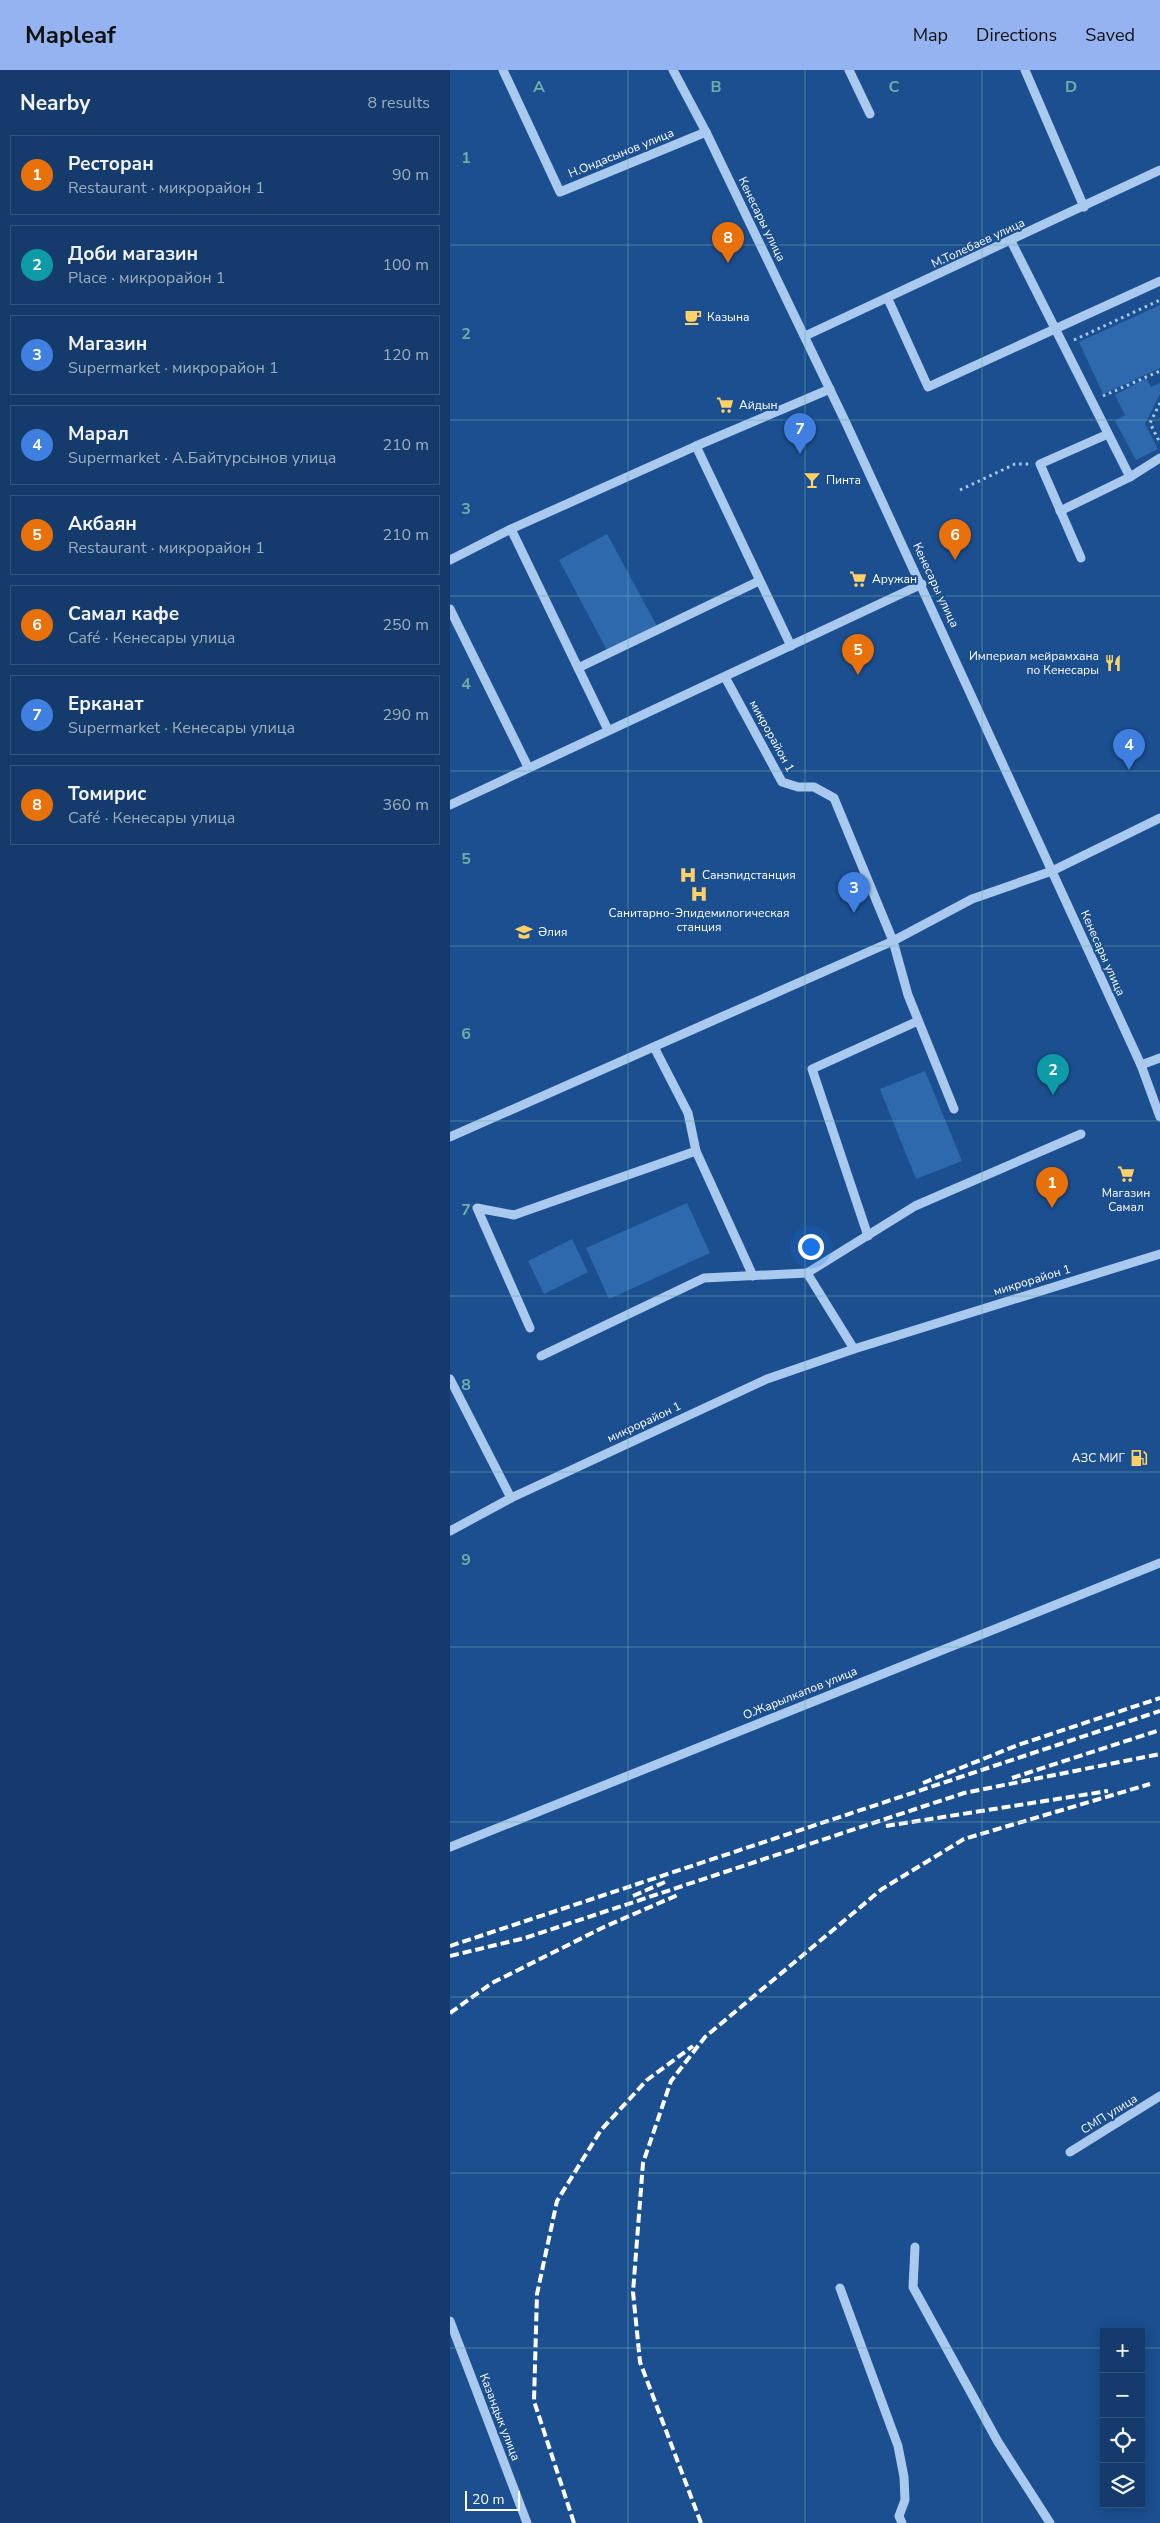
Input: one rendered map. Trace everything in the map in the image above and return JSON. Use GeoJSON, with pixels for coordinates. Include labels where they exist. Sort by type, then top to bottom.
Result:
{"type":"FeatureCollection","features":[{"type":"Feature","properties":{"kind":"street","name":"Н.Ондасынов улица"},"geometry":{"type":"LineString","coordinates":[[503,70],[560,192],[706,132]]}},
{"type":"Feature","properties":{"kind":"street","name":"Кенесары улица"},"geometry":{"type":"LineString","coordinates":[[674,70],[806,336],[922,584],[1140,1065],[1160,1117]]}},
{"type":"Feature","properties":{"kind":"street"},"geometry":{"type":"LineString","coordinates":[[849,70],[870,114]]}},
{"type":"Feature","properties":{"kind":"street"},"geometry":{"type":"LineString","coordinates":[[1025,70],[1084,207]]}},
{"type":"Feature","properties":{"kind":"street","name":"М.Толебаев улица"},"geometry":{"type":"LineString","coordinates":[[806,336],[1159,174]]}},
{"type":"Feature","properties":{"kind":"street"},"geometry":{"type":"LineString","coordinates":[[1011,241],[1130,477]]}},
{"type":"Feature","properties":{"kind":"street"},"geometry":{"type":"LineString","coordinates":[[888,299],[928,387],[1160,281]]}},
{"type":"Feature","properties":{"kind":"street"},"geometry":{"type":"LineString","coordinates":[[450,560],[511,528],[830,389]]}},
{"type":"Feature","properties":{"kind":"street"},"geometry":{"type":"LineString","coordinates":[[1081,558],[1040,464],[1108,434]]}},
{"type":"Feature","properties":{"kind":"street"},"geometry":{"type":"LineString","coordinates":[[696,446],[791,646]]}},
{"type":"Feature","properties":{"kind":"street"},"geometry":{"type":"LineString","coordinates":[[1060,511],[1130,477],[1160,458]]}},
{"type":"Feature","properties":{"kind":"street"},"geometry":{"type":"LineString","coordinates":[[511,528],[608,730]]}},
{"type":"Feature","properties":{"kind":"street"},"geometry":{"type":"LineString","coordinates":[[578,668],[759,581]]}},
{"type":"Feature","properties":{"kind":"street"},"geometry":{"type":"LineString","coordinates":[[450,805],[922,584]]}},
{"type":"Feature","properties":{"kind":"street"},"geometry":{"type":"LineString","coordinates":[[450,609],[528,767]]}},
{"type":"Feature","properties":{"kind":"street","name":"микрорайон 1"},"geometry":{"type":"LineString","coordinates":[[725,677],[782,782],[798,787],[814,787],[834,798],[893,941],[908,995],[954,1109]]}},
{"type":"Feature","properties":{"kind":"street"},"geometry":{"type":"LineString","coordinates":[[450,1137],[893,941],[972,899],[1052,871],[1160,818]]}},
{"type":"Feature","properties":{"kind":"street"},"geometry":{"type":"LineString","coordinates":[[868,1236],[812,1069],[918,1021]]}},
{"type":"Feature","properties":{"kind":"street"},"geometry":{"type":"LineString","coordinates":[[654,1047],[688,1113],[696,1151],[753,1276]]}},
{"type":"Feature","properties":{"kind":"street"},"geometry":{"type":"LineString","coordinates":[[1140,1065],[1160,1058]]}},
{"type":"Feature","properties":{"kind":"street"},"geometry":{"type":"LineString","coordinates":[[541,1356],[704,1278],[807,1273],[915,1206],[1081,1134]]}},
{"type":"Feature","properties":{"kind":"street"},"geometry":{"type":"LineString","coordinates":[[530,1328],[478,1208],[514,1215],[696,1151]]}},
{"type":"Feature","properties":{"kind":"street","name":"микрорайон 1"},"geometry":{"type":"LineString","coordinates":[[450,1531],[511,1498],[767,1379],[854,1349],[1160,1254]]}},
{"type":"Feature","properties":{"kind":"street"},"geometry":{"type":"LineString","coordinates":[[807,1273],[854,1349]]}},
{"type":"Feature","properties":{"kind":"street"},"geometry":{"type":"LineString","coordinates":[[450,1379],[511,1498]]}},
{"type":"Feature","properties":{"kind":"street","name":"О.Жарылкапов улица"},"geometry":{"type":"LineString","coordinates":[[450,1847],[1160,1563]]}},
{"type":"Feature","properties":{"kind":"street","name":"СМП улица"},"geometry":{"type":"LineString","coordinates":[[1070,2152],[1160,2096]]}},
{"type":"Feature","properties":{"kind":"street"},"geometry":{"type":"LineString","coordinates":[[915,2247],[913,2287],[998,2442],[1050,2523]]}},
{"type":"Feature","properties":{"kind":"street"},"geometry":{"type":"LineString","coordinates":[[840,2288],[898,2446],[904,2477],[905,2500],[899,2516],[902,2523]]}},
{"type":"Feature","properties":{"kind":"street","name":"Казандык улица"},"geometry":{"type":"LineString","coordinates":[[450,2321],[527,2523]]}},
{"type":"Feature","properties":{"kind":"path"},"geometry":{"type":"LineString","coordinates":[[1077,348],[1073,340],[1160,300]]}},
{"type":"Feature","properties":{"kind":"path"},"geometry":{"type":"LineString","coordinates":[[1096,389],[1100,398],[1160,371]]}},
{"type":"Feature","properties":{"kind":"path"},"geometry":{"type":"LineString","coordinates":[[1160,403],[1150,423],[1160,444]]}},
{"type":"Feature","properties":{"kind":"path"},"geometry":{"type":"LineString","coordinates":[[960,490],[1015,464],[1040,464]]}},
{"type":"Feature","properties":{"kind":"shaded area"},"geometry":{"type":"Polygon","coordinates":[[[1160,305],[1160,368],[1103,394],[1079,342],[1160,305]]]}},
{"type":"Feature","properties":{"kind":"shaded area"},"geometry":{"type":"Polygon","coordinates":[[[1146,378],[1151,387],[1160,383],[1160,394],[1145,424],[1158,449],[1136,460],[1115,421],[1125,415],[1115,395],[1146,378]]]}},
{"type":"Feature","properties":{"kind":"shaded area"},"geometry":{"type":"Polygon","coordinates":[[[607,534],[657,626],[608,652],[559,560],[607,534]]]}},
{"type":"Feature","properties":{"kind":"shaded area"},"geometry":{"type":"Polygon","coordinates":[[[925,1071],[962,1161],[916,1179],[880,1089],[925,1071]]]}},
{"type":"Feature","properties":{"kind":"shaded area"},"geometry":{"type":"Polygon","coordinates":[[[687,1203],[710,1253],[609,1299],[586,1248],[687,1203]]]}},
{"type":"Feature","properties":{"kind":"shaded area"},"geometry":{"type":"Polygon","coordinates":[[[572,1239],[588,1272],[544,1294],[528,1261],[572,1239]]]}},
{"type":"Feature","properties":{"kind":"railway"},"geometry":{"type":"LineString","coordinates":[[923,1783],[1018,1745],[1160,1698]]}},
{"type":"Feature","properties":{"kind":"railway"},"geometry":{"type":"LineString","coordinates":[[450,1946],[1160,1711]]}},
{"type":"Feature","properties":{"kind":"railway"},"geometry":{"type":"LineString","coordinates":[[1012,1778],[1160,1730]]}},
{"type":"Feature","properties":{"kind":"railway"},"geometry":{"type":"LineString","coordinates":[[450,1956],[525,1938],[964,1793],[1160,1754]]}},
{"type":"Feature","properties":{"kind":"railway"},"geometry":{"type":"LineString","coordinates":[[701,2523],[640,2362],[633,2292],[643,2163],[671,2081],[705,2037],[882,1889],[964,1839],[1150,1784]]}},
{"type":"Feature","properties":{"kind":"railway"},"geometry":{"type":"LineString","coordinates":[[886,1826],[1108,1791]]}},
{"type":"Feature","properties":{"kind":"railway"},"geometry":{"type":"LineString","coordinates":[[633,1896],[665,1882]]}},
{"type":"Feature","properties":{"kind":"railway"},"geometry":{"type":"LineString","coordinates":[[450,2013],[492,1983],[604,1927],[680,1894]]}},
{"type":"Feature","properties":{"kind":"railway"},"geometry":{"type":"LineString","coordinates":[[574,2523],[534,2401],[537,2294],[557,2201],[601,2130],[647,2080],[693,2046]]}},
{"type":"Feature","properties":{"kind":"place","name":"Томирис"},"geometry":{"type":"Point","coordinates":[728,263]}},
{"type":"Feature","properties":{"kind":"place","name":"Казына"},"geometry":{"type":"Point","coordinates":[693,317]}},
{"type":"Feature","properties":{"kind":"place","name":"Айдын"},"geometry":{"type":"Point","coordinates":[725,405]}},
{"type":"Feature","properties":{"kind":"place","name":"Ерканат"},"geometry":{"type":"Point","coordinates":[800,454]}},
{"type":"Feature","properties":{"kind":"place","name":"Пинта"},"geometry":{"type":"Point","coordinates":[812,480]}},
{"type":"Feature","properties":{"kind":"place","name":"Самал кафе"},"geometry":{"type":"Point","coordinates":[955,560]}},
{"type":"Feature","properties":{"kind":"place","name":"Аружан"},"geometry":{"type":"Point","coordinates":[858,579]}},
{"type":"Feature","properties":{"kind":"place","name":"Империал мейрамхана по Кенесары"},"geometry":{"type":"Point","coordinates":[1113,663]}},
{"type":"Feature","properties":{"kind":"place","name":"Акбаян"},"geometry":{"type":"Point","coordinates":[858,675]}},
{"type":"Feature","properties":{"kind":"place","name":"Марал"},"geometry":{"type":"Point","coordinates":[1129,770]}},
{"type":"Feature","properties":{"kind":"place","name":"Санэпидстанция"},"geometry":{"type":"Point","coordinates":[688,875]}},
{"type":"Feature","properties":{"kind":"place","name":"Санитарно-Эпидемилогическая станция"},"geometry":{"type":"Point","coordinates":[699,894]}},
{"type":"Feature","properties":{"kind":"place","name":"Магазин"},"geometry":{"type":"Point","coordinates":[854,913]}},
{"type":"Feature","properties":{"kind":"place","name":"Әлия"},"geometry":{"type":"Point","coordinates":[524,932]}},
{"type":"Feature","properties":{"kind":"place","name":"Доби магазин"},"geometry":{"type":"Point","coordinates":[1053,1095]}},
{"type":"Feature","properties":{"kind":"place","name":"Магазин Самал"},"geometry":{"type":"Point","coordinates":[1126,1174]}},
{"type":"Feature","properties":{"kind":"place","name":"Ресторан"},"geometry":{"type":"Point","coordinates":[1052,1208]}},
{"type":"Feature","properties":{"kind":"place","name":"АЗС МИГ"},"geometry":{"type":"Point","coordinates":[1139,1458]}}]}
